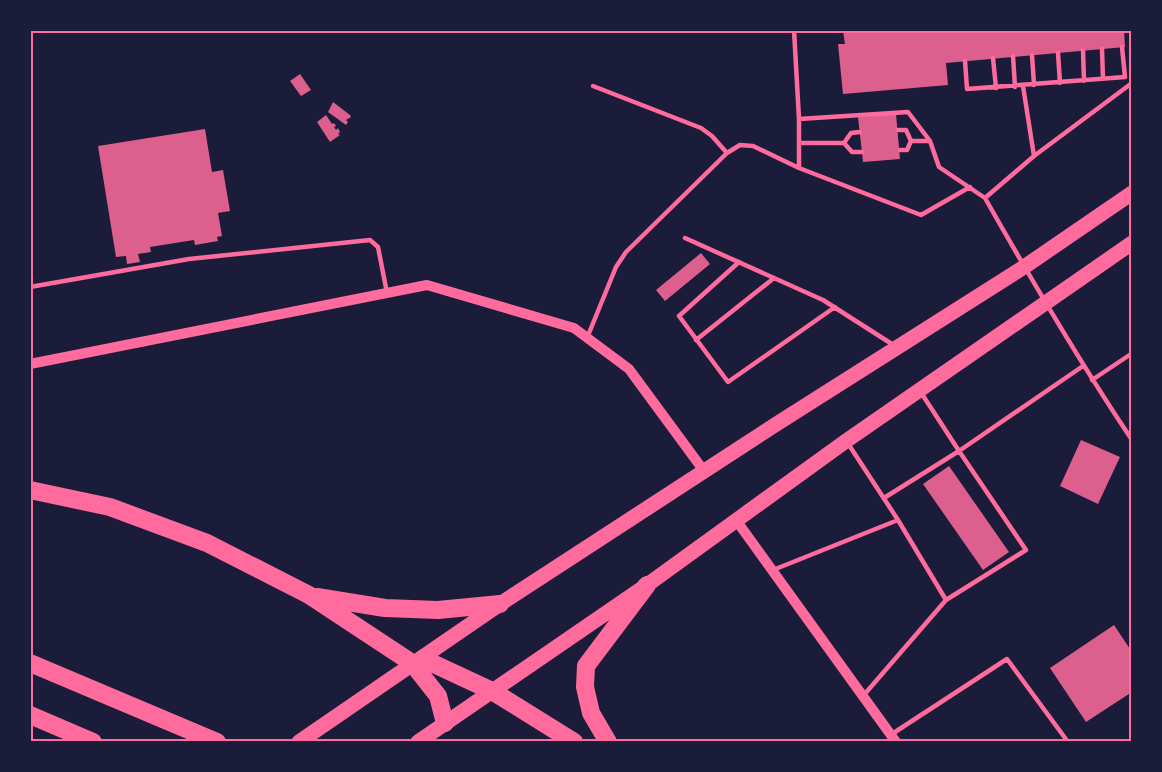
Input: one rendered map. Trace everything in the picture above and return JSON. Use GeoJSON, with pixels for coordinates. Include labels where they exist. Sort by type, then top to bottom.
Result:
{"type":"FeatureCollection","features":[{"type":"Feature","properties":{"kind":"highway"},"geometry":{"type":"LineString","coordinates":[[30,490],[110,507],[207,543],[309,595],[411,663],[438,696],[445,723]]}},
{"type":"Feature","properties":{"kind":"highway"},"geometry":{"type":"LineString","coordinates":[[608,742],[591,713],[585,687],[586,666],[647,585]]}},
{"type":"Feature","properties":{"kind":"highway"},"geometry":{"type":"LineString","coordinates":[[309,595],[385,608],[438,610],[500,604]]}},
{"type":"Feature","properties":{"kind":"highway"},"geometry":{"type":"LineString","coordinates":[[30,663],[211,740]]}},
{"type":"Feature","properties":{"kind":"highway"},"geometry":{"type":"LineString","coordinates":[[411,663],[434,664],[492,691],[574,742]]}},
{"type":"Feature","properties":{"kind":"highway"},"geometry":{"type":"LineString","coordinates":[[30,715],[93,742]]}},
{"type":"Feature","properties":{"kind":"main road"},"geometry":{"type":"LineString","coordinates":[[299,742],[500,604],[1024,267],[1132,193]]}},
{"type":"Feature","properties":{"kind":"main road"},"geometry":{"type":"LineString","coordinates":[[418,742],[647,585],[846,441],[1132,243]]}},
{"type":"Feature","properties":{"kind":"street"},"geometry":{"type":"LineString","coordinates":[[30,364],[427,285],[574,328],[629,369],[704,471]]}},
{"type":"Feature","properties":{"kind":"street"},"geometry":{"type":"LineString","coordinates":[[736,520],[893,738]]}},
{"type":"Feature","properties":{"kind":"lane"},"geometry":{"type":"LineString","coordinates":[[794,30],[799,168]]}},
{"type":"Feature","properties":{"kind":"lane"},"geometry":{"type":"LineString","coordinates":[[965,61],[967,89],[1084,81],[1125,77],[1122,47]]}},
{"type":"Feature","properties":{"kind":"lane"},"geometry":{"type":"LineString","coordinates":[[1102,49],[1103,79]]}},
{"type":"Feature","properties":{"kind":"lane"},"geometry":{"type":"LineString","coordinates":[[1083,50],[1084,81]]}},
{"type":"Feature","properties":{"kind":"lane"},"geometry":{"type":"LineString","coordinates":[[1058,53],[1060,83]]}},
{"type":"Feature","properties":{"kind":"lane"},"geometry":{"type":"LineString","coordinates":[[1032,55],[1034,85]]}},
{"type":"Feature","properties":{"kind":"lane"},"geometry":{"type":"LineString","coordinates":[[1013,57],[1015,87]]}},
{"type":"Feature","properties":{"kind":"lane"},"geometry":{"type":"LineString","coordinates":[[993,58],[996,88]]}},
{"type":"Feature","properties":{"kind":"lane"},"geometry":{"type":"LineString","coordinates":[[986,198],[1034,156],[1132,83]]}},
{"type":"Feature","properties":{"kind":"lane"},"geometry":{"type":"LineString","coordinates":[[593,86],[700,128],[712,136],[727,153]]}},
{"type":"Feature","properties":{"kind":"lane"},"geometry":{"type":"LineString","coordinates":[[1023,86],[1034,156]]}},
{"type":"Feature","properties":{"kind":"lane"},"geometry":{"type":"LineString","coordinates":[[799,119],[908,112],[930,141],[939,167],[986,198],[1045,304],[1132,440]]}},
{"type":"Feature","properties":{"kind":"lane"},"geometry":{"type":"LineString","coordinates":[[898,130],[906,130],[911,141],[907,150],[900,150]]}},
{"type":"Feature","properties":{"kind":"lane"},"geometry":{"type":"LineString","coordinates":[[844,143],[851,133],[860,132]]}},
{"type":"Feature","properties":{"kind":"lane"},"geometry":{"type":"LineString","coordinates":[[911,141],[930,141]]}},
{"type":"Feature","properties":{"kind":"lane"},"geometry":{"type":"LineString","coordinates":[[799,143],[844,143],[852,152],[862,152]]}},
{"type":"Feature","properties":{"kind":"lane"},"geometry":{"type":"LineString","coordinates":[[587,338],[616,267],[626,252],[727,153],[740,145],[753,146],[799,168],[921,215],[970,187]]}},
{"type":"Feature","properties":{"kind":"lane"},"geometry":{"type":"LineString","coordinates":[[685,238],[835,307],[897,347]]}},
{"type":"Feature","properties":{"kind":"lane"},"geometry":{"type":"LineString","coordinates":[[30,287],[189,259],[370,240],[378,247],[387,293]]}},
{"type":"Feature","properties":{"kind":"lane"},"geometry":{"type":"LineString","coordinates":[[739,262],[679,316],[728,382],[835,307]]}},
{"type":"Feature","properties":{"kind":"lane"},"geometry":{"type":"LineString","coordinates":[[696,340],[774,278]]}},
{"type":"Feature","properties":{"kind":"lane"},"geometry":{"type":"LineString","coordinates":[[1092,380],[1132,355]]}},
{"type":"Feature","properties":{"kind":"lane"},"geometry":{"type":"LineString","coordinates":[[884,498],[1083,366]]}},
{"type":"Feature","properties":{"kind":"lane"},"geometry":{"type":"LineString","coordinates":[[863,696],[946,600],[1026,550],[920,391]]}},
{"type":"Feature","properties":{"kind":"lane"},"geometry":{"type":"LineString","coordinates":[[846,441],[898,520],[946,600]]}},
{"type":"Feature","properties":{"kind":"lane"},"geometry":{"type":"LineString","coordinates":[[773,570],[898,520]]}},
{"type":"Feature","properties":{"kind":"lane"},"geometry":{"type":"LineString","coordinates":[[893,738],[1007,659],[1068,742]]}},
{"type":"Feature","properties":{"kind":"building"},"geometry":{"type":"Polygon","coordinates":[[[944,30],[944,32],[1124,30],[1125,47],[946,63],[948,85],[843,94],[838,44],[845,44],[843,31],[944,30]]]}},
{"type":"Feature","properties":{"kind":"building"},"geometry":{"type":"Polygon","coordinates":[[[300,74],[311,90],[301,96],[290,81],[300,74]]]}},
{"type":"Feature","properties":{"kind":"building"},"geometry":{"type":"Polygon","coordinates":[[[333,102],[350,115],[351,117],[346,120],[348,122],[346,125],[328,112],[333,102]]]}},
{"type":"Feature","properties":{"kind":"building"},"geometry":{"type":"Polygon","coordinates":[[[896,114],[900,159],[863,162],[858,117],[896,114]]]}},
{"type":"Feature","properties":{"kind":"building"},"geometry":{"type":"Polygon","coordinates":[[[326,115],[336,126],[334,127],[336,130],[338,128],[340,132],[338,134],[340,135],[330,142],[317,122],[326,115]]]}},
{"type":"Feature","properties":{"kind":"building"},"geometry":{"type":"Polygon","coordinates":[[[205,129],[212,172],[223,170],[230,211],[218,213],[222,236],[217,237],[218,241],[195,245],[194,240],[150,247],[151,252],[138,254],[140,262],[127,264],[126,256],[116,257],[98,146],[205,129]]]}},
{"type":"Feature","properties":{"kind":"building"},"geometry":{"type":"Polygon","coordinates":[[[701,253],[710,264],[665,301],[656,290],[701,253]]]}},
{"type":"Feature","properties":{"kind":"building"},"geometry":{"type":"Polygon","coordinates":[[[1081,440],[1120,457],[1098,504],[1060,486],[1081,440]]]}},
{"type":"Feature","properties":{"kind":"building"},"geometry":{"type":"Polygon","coordinates":[[[949,466],[1009,552],[983,570],[923,484],[949,466]]]}},
{"type":"Feature","properties":{"kind":"building"},"geometry":{"type":"Polygon","coordinates":[[[1114,625],[1132,652],[1132,692],[1086,722],[1050,668],[1114,625]]]}}]}
